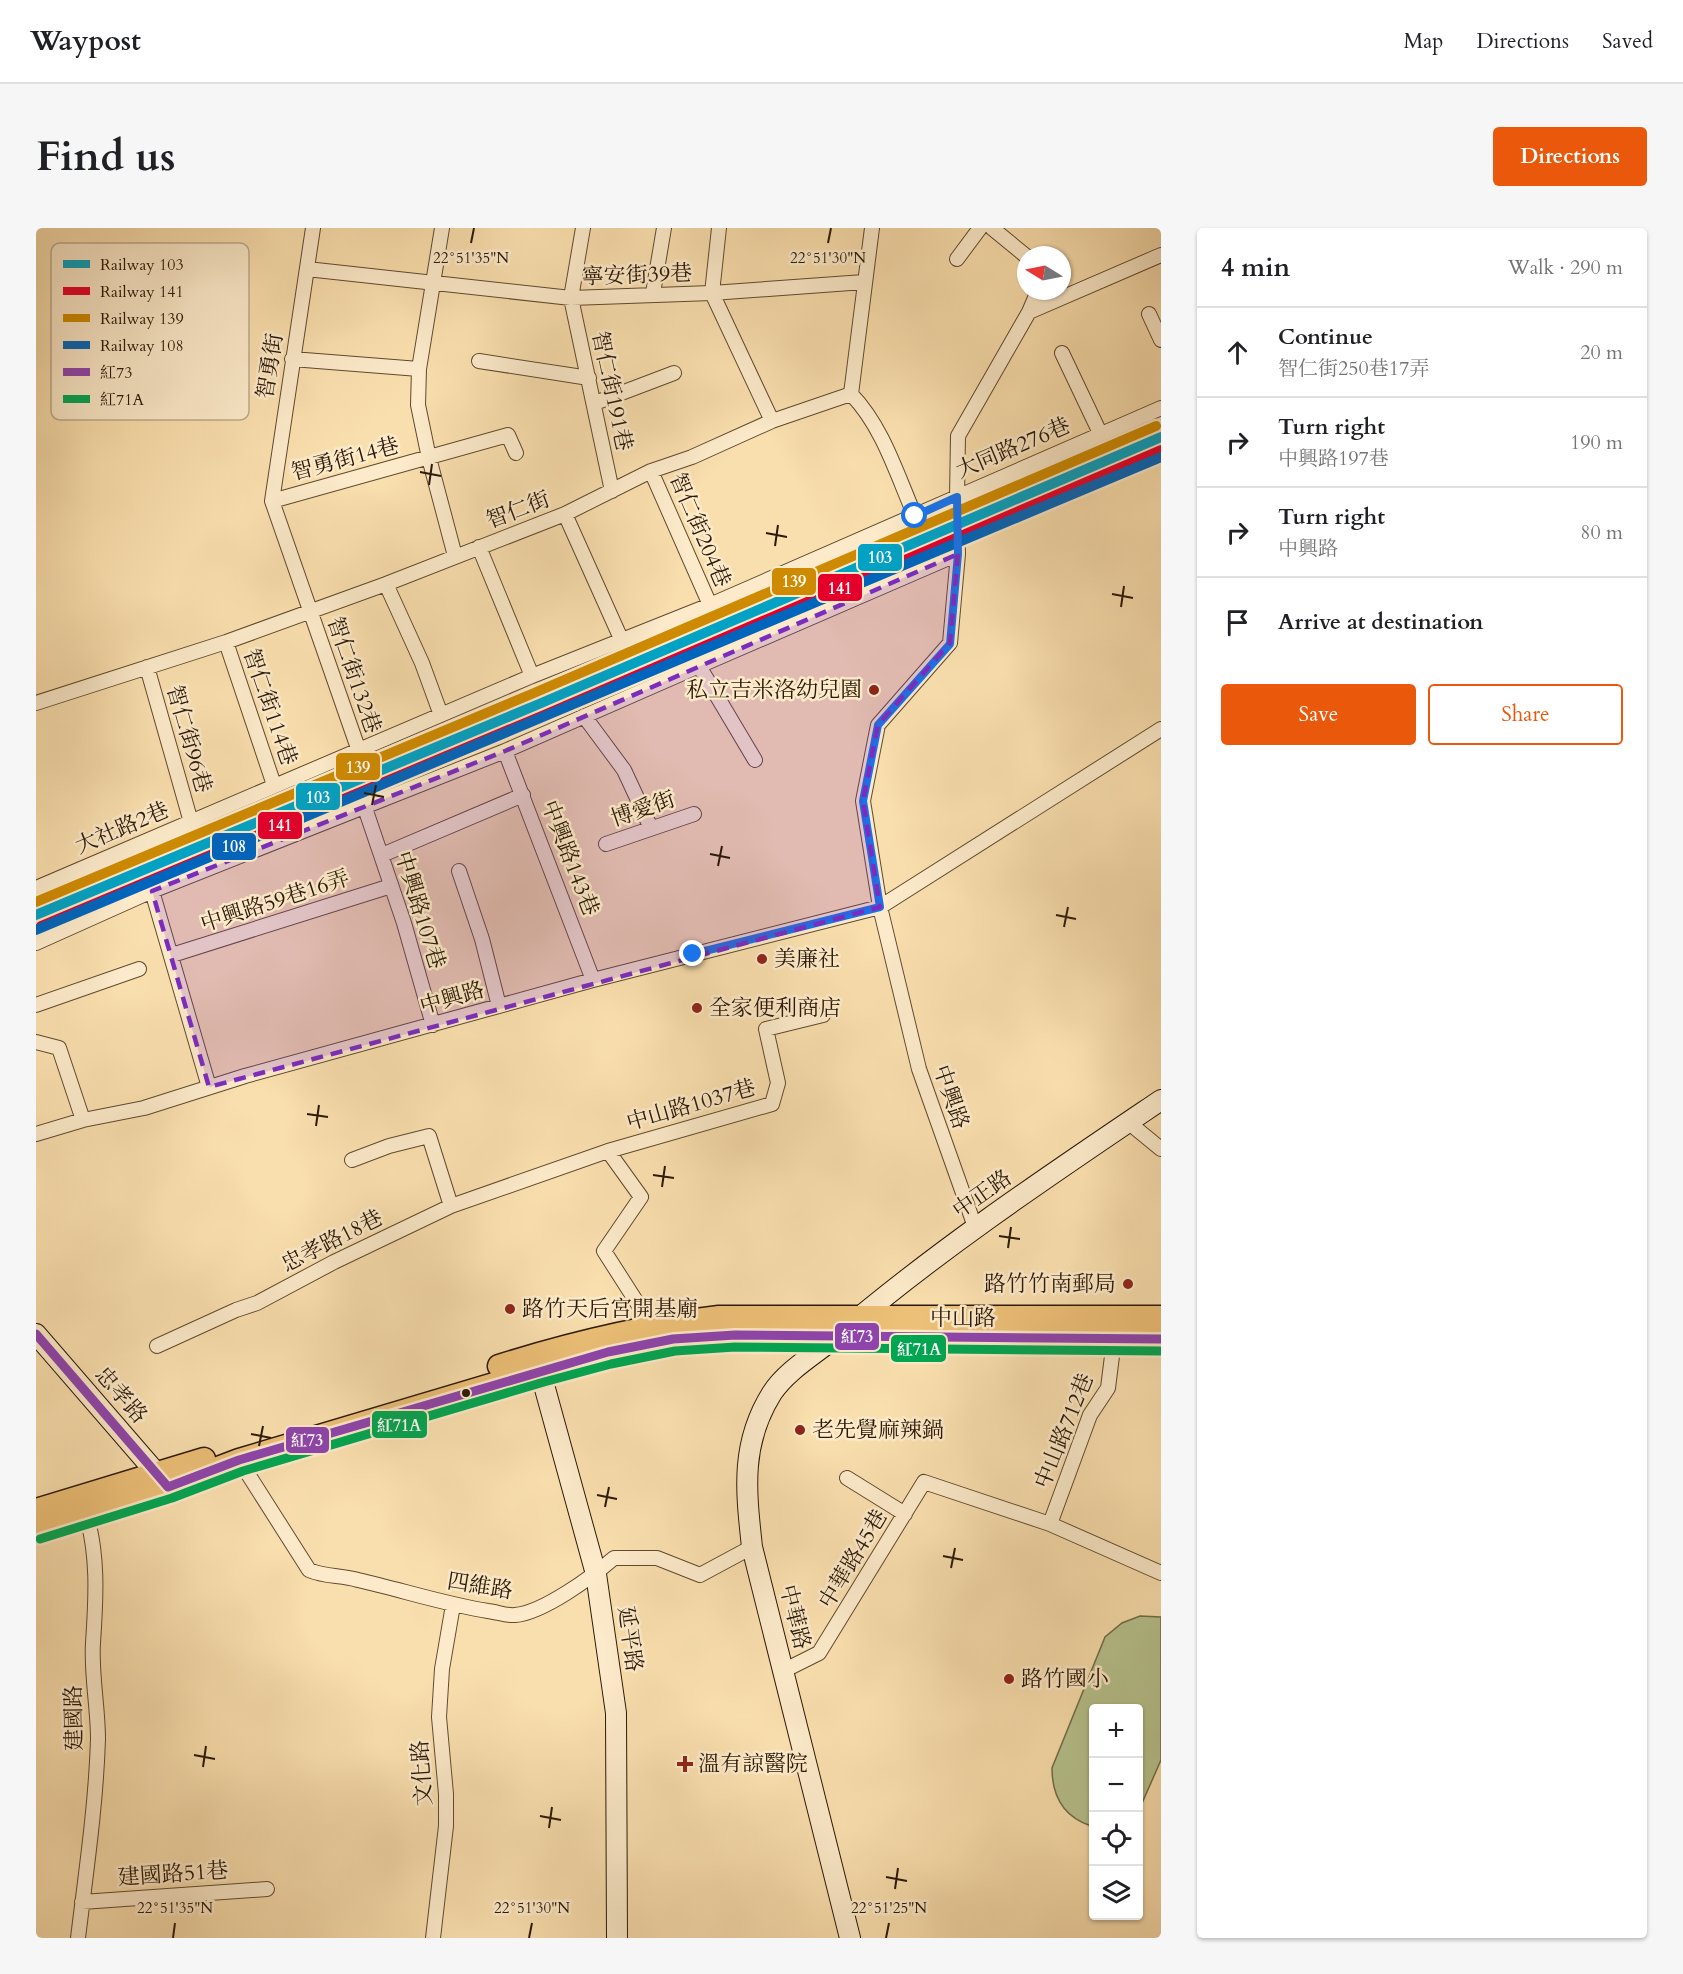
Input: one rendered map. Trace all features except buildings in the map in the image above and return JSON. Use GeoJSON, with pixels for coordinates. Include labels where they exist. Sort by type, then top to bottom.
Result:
{"type":"FeatureCollection","features":[{"type":"Feature","properties":{"kind":"main road","name":"中山路"},"geometry":{"type":"LineString","coordinates":[[163,1480],[239,1460],[538,1362],[598,1337],[652,1326],[719,1317],[858,1318],[1115,1329],[1161,1339]]}},
{"type":"Feature","properties":{"kind":"main road","name":"中山路"},"geometry":{"type":"LineString","coordinates":[[36,1528],[84,1506],[538,1362],[608,1352],[673,1339],[735,1335],[837,1336],[1115,1329],[1161,1317]]}},
{"type":"Feature","properties":{"kind":"main road","name":"中山路"},"geometry":{"type":"LineString","coordinates":[[36,1510],[84,1506]]}},
{"type":"Feature","properties":{"kind":"street","name":"智勇街"},"geometry":{"type":"LineString","coordinates":[[310,612],[272,501],[292,359],[314,228]]}},
{"type":"Feature","properties":{"kind":"street"},"geometry":{"type":"LineString","coordinates":[[442,228],[419,369],[418,405],[429,458],[455,556]]}},
{"type":"Feature","properties":{"kind":"street"},"geometry":{"type":"LineString","coordinates":[[571,298],[583,228]]}},
{"type":"Feature","properties":{"kind":"street"},"geometry":{"type":"LineString","coordinates":[[653,293],[664,228]]}},
{"type":"Feature","properties":{"kind":"street","name":"寧安街39巷"},"geometry":{"type":"LineString","coordinates":[[307,269],[571,298],[653,293],[712,293],[719,228]]}},
{"type":"Feature","properties":{"kind":"street"},"geometry":{"type":"LineString","coordinates":[[872,228],[851,394],[861,405],[879,434],[915,516]]}},
{"type":"Feature","properties":{"kind":"street"},"geometry":{"type":"LineString","coordinates":[[957,260],[980,228]]}},
{"type":"Feature","properties":{"kind":"street"},"geometry":{"type":"LineString","coordinates":[[992,228],[1017,249]]}},
{"type":"Feature","properties":{"kind":"street"},"geometry":{"type":"LineString","coordinates":[[1029,312],[1161,255]]}},
{"type":"Feature","properties":{"kind":"street"},"geometry":{"type":"LineString","coordinates":[[772,421],[712,293],[864,282]]}},
{"type":"Feature","properties":{"kind":"street","name":"智仁街191巷"},"geometry":{"type":"LineString","coordinates":[[571,298],[612,491]]}},
{"type":"Feature","properties":{"kind":"street","name":"大同路276巷"},"geometry":{"type":"LineString","coordinates":[[1034,300],[958,436],[957,497],[1161,408]]}},
{"type":"Feature","properties":{"kind":"street"},"geometry":{"type":"LineString","coordinates":[[1149,314],[1161,340]]}},
{"type":"Feature","properties":{"kind":"street"},"geometry":{"type":"LineString","coordinates":[[1062,353],[1100,433]]}},
{"type":"Feature","properties":{"kind":"street"},"geometry":{"type":"LineString","coordinates":[[292,359],[419,369]]}},
{"type":"Feature","properties":{"kind":"street"},"geometry":{"type":"LineString","coordinates":[[479,361],[589,378]]}},
{"type":"Feature","properties":{"kind":"street"},"geometry":{"type":"LineString","coordinates":[[595,404],[674,373]]}},
{"type":"Feature","properties":{"kind":"street","name":"智仁街"},"geometry":{"type":"LineString","coordinates":[[36,703],[226,642],[386,584],[565,514],[651,471],[692,457],[772,421],[851,394]]}},
{"type":"Feature","properties":{"kind":"street","name":"智勇街14巷"},"geometry":{"type":"LineString","coordinates":[[272,501],[508,435],[516,453]]}},
{"type":"Feature","properties":{"kind":"street","name":"智仁街204巷"},"geometry":{"type":"LineString","coordinates":[[651,471],[710,605]]}},
{"type":"Feature","properties":{"kind":"street"},"geometry":{"type":"LineString","coordinates":[[880,907],[863,801],[878,725],[950,644],[958,554],[957,497]]}},
{"type":"Feature","properties":{"kind":"street","name":"大社路2巷"},"geometry":{"type":"LineString","coordinates":[[36,888],[532,676],[710,605],[957,497]]}},
{"type":"Feature","properties":{"kind":"street"},"geometry":{"type":"LineString","coordinates":[[565,514],[622,641]]}},
{"type":"Feature","properties":{"kind":"street"},"geometry":{"type":"LineString","coordinates":[[479,547],[532,676]]}},
{"type":"Feature","properties":{"kind":"street"},"geometry":{"type":"LineString","coordinates":[[36,943],[152,891],[505,752],[958,554]]}},
{"type":"Feature","properties":{"kind":"street"},"geometry":{"type":"LineString","coordinates":[[386,584],[423,663],[441,715]]}},
{"type":"Feature","properties":{"kind":"street","name":"智仁街132巷"},"geometry":{"type":"LineString","coordinates":[[310,612],[359,751]]}},
{"type":"Feature","properties":{"kind":"street","name":"智仁街114巷"},"geometry":{"type":"LineString","coordinates":[[226,642],[274,785]]}},
{"type":"Feature","properties":{"kind":"street"},"geometry":{"type":"LineString","coordinates":[[699,666],[755,760]]}},
{"type":"Feature","properties":{"kind":"street","name":"智仁街96巷"},"geometry":{"type":"LineString","coordinates":[[147,668],[191,822]]}},
{"type":"Feature","properties":{"kind":"street"},"geometry":{"type":"LineString","coordinates":[[584,716],[624,770],[651,828]]}},
{"type":"Feature","properties":{"kind":"street","name":"中興路"},"geometry":{"type":"LineString","coordinates":[[36,1134],[83,1120],[144,1108],[209,1087],[593,980],[880,907],[1161,729]]}},
{"type":"Feature","properties":{"kind":"street","name":"中興路143巷"},"geometry":{"type":"LineString","coordinates":[[505,752],[593,980]]}},
{"type":"Feature","properties":{"kind":"street"},"geometry":{"type":"LineString","coordinates":[[382,855],[523,795]]}},
{"type":"Feature","properties":{"kind":"street","name":"中興路107巷"},"geometry":{"type":"LineString","coordinates":[[365,808],[382,855],[433,1025]]}},
{"type":"Feature","properties":{"kind":"street","name":"博愛街"},"geometry":{"type":"LineString","coordinates":[[606,844],[694,814]]}},
{"type":"Feature","properties":{"kind":"street"},"geometry":{"type":"LineString","coordinates":[[459,871],[482,939],[499,1006]]}},
{"type":"Feature","properties":{"kind":"street","name":"中興路59巷16弄"},"geometry":{"type":"LineString","coordinates":[[172,955],[391,886]]}},
{"type":"Feature","properties":{"kind":"street"},"geometry":{"type":"LineString","coordinates":[[152,891],[209,1087]]}},
{"type":"Feature","properties":{"kind":"street","name":"中興路"},"geometry":{"type":"LineString","coordinates":[[880,907],[919,1069],[975,1227]]}},
{"type":"Feature","properties":{"kind":"street"},"geometry":{"type":"LineString","coordinates":[[36,1005],[140,969]]}},
{"type":"Feature","properties":{"kind":"street","name":"中山路1037巷"},"geometry":{"type":"LineString","coordinates":[[527,1178],[608,1151],[772,1104],[778,1083],[766,1029],[823,1015]]}},
{"type":"Feature","properties":{"kind":"street"},"geometry":{"type":"LineString","coordinates":[[36,1042],[59,1048],[83,1120]]}},
{"type":"Feature","properties":{"kind":"street","name":"中正路"},"geometry":{"type":"LineString","coordinates":[[837,1336],[975,1227],[1161,1100]]}},
{"type":"Feature","properties":{"kind":"street"},"geometry":{"type":"LineString","coordinates":[[1128,1122],[1161,1149]]}},
{"type":"Feature","properties":{"kind":"street"},"geometry":{"type":"LineString","coordinates":[[352,1160],[389,1146],[429,1136],[452,1206]]}},
{"type":"Feature","properties":{"kind":"street"},"geometry":{"type":"LineString","coordinates":[[608,1151],[641,1197],[604,1251],[652,1326]]}},
{"type":"Feature","properties":{"kind":"street","name":"忠孝路18巷"},"geometry":{"type":"LineString","coordinates":[[157,1346],[236,1310],[258,1304],[334,1262],[452,1206],[527,1178]]}},
{"type":"Feature","properties":{"kind":"street","name":"中山路712巷"},"geometry":{"type":"LineString","coordinates":[[1050,1524],[1090,1415],[1108,1388],[1115,1329]]}},
{"type":"Feature","properties":{"kind":"street","name":"忠孝路"},"geometry":{"type":"LineString","coordinates":[[36,1334],[163,1480]]}},
{"type":"Feature","properties":{"kind":"street","name":"中華路"},"geometry":{"type":"LineString","coordinates":[[837,1336],[773,1392],[751,1442],[745,1488],[752,1547],[850,1938]]}},
{"type":"Feature","properties":{"kind":"street","name":"延平路"},"geometry":{"type":"LineString","coordinates":[[538,1362],[596,1574],[616,1713],[617,1938]]}},
{"type":"Feature","properties":{"kind":"street","name":"四維路"},"geometry":{"type":"LineString","coordinates":[[239,1460],[309,1570],[322,1575],[355,1579],[453,1605],[514,1616],[528,1612],[596,1574],[614,1558],[657,1558],[700,1575],[752,1547]]}},
{"type":"Feature","properties":{"kind":"street"},"geometry":{"type":"LineString","coordinates":[[847,1478],[904,1514]]}},
{"type":"Feature","properties":{"kind":"street","name":"中山路712巷"},"geometry":{"type":"LineString","coordinates":[[924,1482],[1050,1524],[1161,1573]]}},
{"type":"Feature","properties":{"kind":"street","name":"中華路45巷"},"geometry":{"type":"LineString","coordinates":[[783,1671],[819,1653],[924,1482]]}},
{"type":"Feature","properties":{"kind":"street","name":"建國路"},"geometry":{"type":"LineString","coordinates":[[78,1938],[98,1740],[93,1644],[96,1626],[94,1568],[92,1538],[84,1506]]}},
{"type":"Feature","properties":{"kind":"street","name":"文化路"},"geometry":{"type":"LineString","coordinates":[[433,1938],[446,1826],[446,1794],[439,1716],[442,1669],[453,1605]]}},
{"type":"Feature","properties":{"kind":"street","name":"建國路51巷"},"geometry":{"type":"LineString","coordinates":[[82,1902],[267,1889]]}},
{"type":"Feature","properties":{"kind":"highlighted area"},"geometry":{"type":"Polygon","coordinates":[[[958,554],[950,643],[878,725],[863,801],[880,907],[209,1087],[152,891],[505,751],[958,554]]]}},
{"type":"Feature","properties":{"kind":"green space"},"geometry":{"type":"Polygon","coordinates":[[[1140,1616],[1161,1617],[1161,1760],[1143,1801],[1143,1704],[1089,1704],[1089,1825],[1074,1817],[1061,1804],[1054,1788],[1052,1768],[1105,1637],[1122,1623],[1140,1616]]]}},
{"type":"Feature","properties":{"kind":"rail line","name":"139"},"geometry":{"type":"LineString","coordinates":[[36,902],[534,693],[1156,426]]}},
{"type":"Feature","properties":{"kind":"rail line","name":"103"},"geometry":{"type":"LineString","coordinates":[[36,915],[539,704],[1161,437]]}},
{"type":"Feature","properties":{"kind":"rail line","name":"141"},"geometry":{"type":"LineString","coordinates":[[41,926],[544,715],[1161,450]]}},
{"type":"Feature","properties":{"kind":"rail line","name":"108"},"geometry":{"type":"LineString","coordinates":[[36,930],[1161,457]]}},
{"type":"Feature","properties":{"kind":"transit line","name":"紅73"},"geometry":{"type":"LineString","coordinates":[[36,1334],[168,1487],[239,1460],[608,1352],[673,1339],[735,1335],[1161,1339]]}},
{"type":"Feature","properties":{"kind":"transit line","name":"紅71A"},"geometry":{"type":"LineString","coordinates":[[40,1539],[172,1498],[243,1471],[544,1382],[611,1364],[675,1351],[735,1347],[1161,1351]]}},
{"type":"Feature","properties":{"kind":"place","name":"私立吉米洛幼兒園"},"geometry":{"type":"Point","coordinates":[874,690]}},
{"type":"Feature","properties":{"kind":"place","name":"美廉社"},"geometry":{"type":"Point","coordinates":[762,959]}},
{"type":"Feature","properties":{"kind":"place","name":"全家便利商店"},"geometry":{"type":"Point","coordinates":[697,1008]}},
{"type":"Feature","properties":{"kind":"place","name":"路竹竹南郵局"},"geometry":{"type":"Point","coordinates":[1128,1284]}},
{"type":"Feature","properties":{"kind":"place","name":"路竹天后宮開基廟"},"geometry":{"type":"Point","coordinates":[510,1309]}},
{"type":"Feature","properties":{"kind":"place","name":"老先覺麻辣鍋"},"geometry":{"type":"Point","coordinates":[800,1430]}},
{"type":"Feature","properties":{"kind":"place","name":"路竹國小"},"geometry":{"type":"Point","coordinates":[1009,1679]}},
{"type":"Feature","properties":{"kind":"place","name":"溫有諒醫院"},"geometry":{"type":"Point","coordinates":[685,1764]}},
{"type":"Feature","properties":{"kind":"route"},"geometry":{"type":"LineString","coordinates":[[693,954],[880,907],[863,801],[878,725],[950,644],[958,554],[957,497],[915,516]]}}]}
